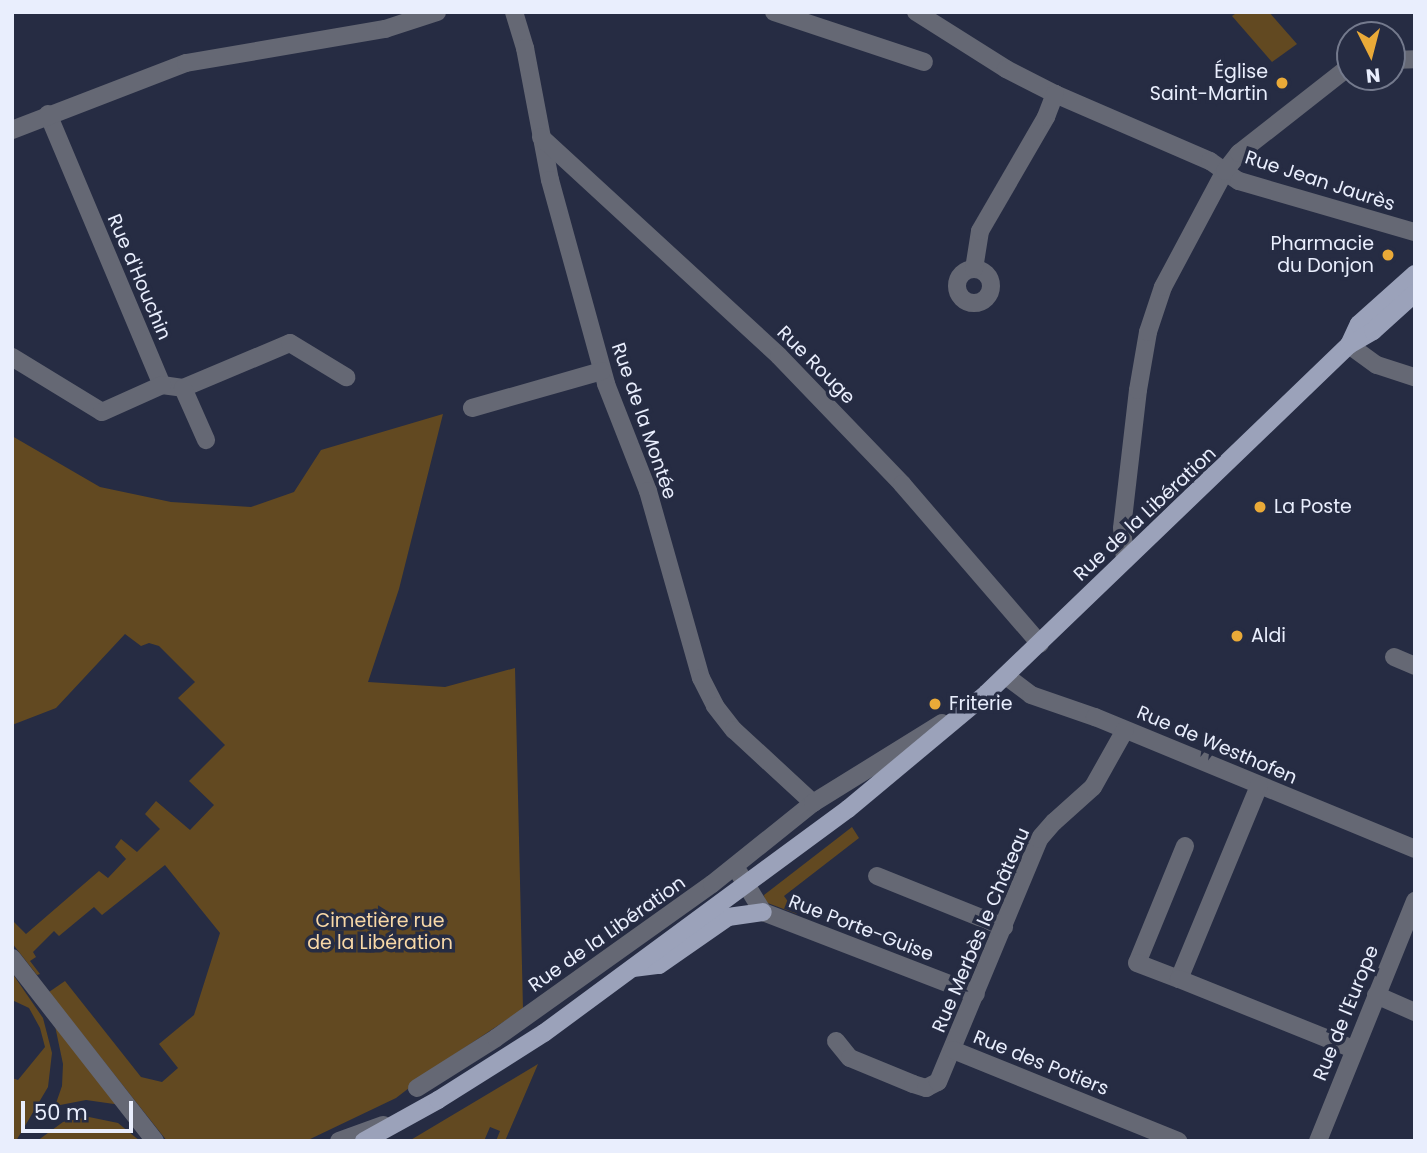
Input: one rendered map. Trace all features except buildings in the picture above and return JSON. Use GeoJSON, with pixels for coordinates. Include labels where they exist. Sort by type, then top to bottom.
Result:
{"type":"FeatureCollection","features":[{"type":"Feature","properties":{"kind":"main road","name":"Rue de la Libération"},"geometry":{"type":"LineString","coordinates":[[1349,345],[1359,324],[1415,274]]}},
{"type":"Feature","properties":{"kind":"main road","name":"Rue de la Libération"},"geometry":{"type":"LineString","coordinates":[[364,1141],[508,1056],[634,968],[743,884],[848,809],[1006,676],[1255,439],[1349,345],[1373,331],[1415,293]]}},
{"type":"Feature","properties":{"kind":"main road"},"geometry":{"type":"LineString","coordinates":[[634,968],[659,965],[728,916],[763,912]]}},
{"type":"Feature","properties":{"kind":"street"},"geometry":{"type":"LineString","coordinates":[[12,130],[186,63],[437,12]]}},
{"type":"Feature","properties":{"kind":"street","name":"Rue de la Montée"},"geometry":{"type":"LineString","coordinates":[[513,12],[525,48],[541,137],[603,371],[636,457],[701,678],[715,706],[734,730],[813,803]]}},
{"type":"Feature","properties":{"kind":"street"},"geometry":{"type":"LineString","coordinates":[[774,12],[924,62]]}},
{"type":"Feature","properties":{"kind":"street","name":"Rue Jean Jaurès"},"geometry":{"type":"LineString","coordinates":[[916,12],[1006,69],[1055,94],[1210,161],[1239,181],[1415,232]]}},
{"type":"Feature","properties":{"kind":"street"},"geometry":{"type":"LineString","coordinates":[[1125,560],[1122,528],[1138,390],[1148,332],[1163,287],[1225,171],[1239,153],[1336,77]]}},
{"type":"Feature","properties":{"kind":"street"},"geometry":{"type":"LineString","coordinates":[[974,269],[980,231],[1046,117],[1055,94]]}},
{"type":"Feature","properties":{"kind":"street","name":"Rue d'Houchin"},"geometry":{"type":"LineString","coordinates":[[48,114],[162,385]]}},
{"type":"Feature","properties":{"kind":"street","name":"Rue Rouge"},"geometry":{"type":"LineString","coordinates":[[541,137],[779,356],[902,484],[1040,644]]}},
{"type":"Feature","properties":{"kind":"street"},"geometry":{"type":"LineString","coordinates":[[12,357],[102,412],[162,385],[183,388],[290,343],[345,377]]}},
{"type":"Feature","properties":{"kind":"street"},"geometry":{"type":"LineString","coordinates":[[1349,345],[1377,365],[1415,377]]}},
{"type":"Feature","properties":{"kind":"street"},"geometry":{"type":"LineString","coordinates":[[472,408],[603,371]]}},
{"type":"Feature","properties":{"kind":"street"},"geometry":{"type":"LineString","coordinates":[[183,388],[206,440]]}},
{"type":"Feature","properties":{"kind":"street"},"geometry":{"type":"LineString","coordinates":[[1394,657],[1415,666]]}},
{"type":"Feature","properties":{"kind":"street","name":"Rue de Westhofen"},"geometry":{"type":"LineString","coordinates":[[1006,676],[1031,695],[1125,730],[1415,849]]}},
{"type":"Feature","properties":{"kind":"street","name":"Rue de la Libération"},"geometry":{"type":"LineString","coordinates":[[417,1088],[496,1038],[741,863],[813,803],[967,710]]}},
{"type":"Feature","properties":{"kind":"street","name":"Rue Merbès le Château"},"geometry":{"type":"LineString","coordinates":[[953,1050],[1039,839],[1093,787],[1125,730]]}},
{"type":"Feature","properties":{"kind":"street"},"geometry":{"type":"LineString","coordinates":[[1179,979],[1259,786]]}},
{"type":"Feature","properties":{"kind":"street"},"geometry":{"type":"LineString","coordinates":[[1185,846],[1137,962],[1353,1049]]}},
{"type":"Feature","properties":{"kind":"street"},"geometry":{"type":"LineString","coordinates":[[741,863],[739,873],[743,884]]}},
{"type":"Feature","properties":{"kind":"street"},"geometry":{"type":"LineString","coordinates":[[877,876],[1004,927]]}},
{"type":"Feature","properties":{"kind":"street","name":"Rue Porte-Guise"},"geometry":{"type":"LineString","coordinates":[[743,884],[763,912],[976,994]]}},
{"type":"Feature","properties":{"kind":"street","name":"Rue de l'Europe"},"geometry":{"type":"LineString","coordinates":[[1318,1141],[1415,901]]}},
{"type":"Feature","properties":{"kind":"street"},"geometry":{"type":"LineString","coordinates":[[12,958],[155,1141]]}},
{"type":"Feature","properties":{"kind":"street"},"geometry":{"type":"LineString","coordinates":[[1376,995],[1415,1012]]}},
{"type":"Feature","properties":{"kind":"street"},"geometry":{"type":"LineString","coordinates":[[496,1038],[508,1056]]}},
{"type":"Feature","properties":{"kind":"street","name":"Rue des Potiers"},"geometry":{"type":"LineString","coordinates":[[836,1041],[850,1058],[926,1088],[938,1082],[953,1050],[1178,1141]]}},
{"type":"Feature","properties":{"kind":"street"},"geometry":{"type":"LineString","coordinates":[[339,1141],[412,1114]]}},
{"type":"Feature","properties":{"kind":"green space"},"geometry":{"type":"Polygon","coordinates":[[[1238,12],[1269,12],[1297,44],[1272,62],[1232,16],[1238,12]]]}},
{"type":"Feature","properties":{"kind":"green space","name":"Cimetière rue de la Libération"},"geometry":{"type":"Polygon","coordinates":[[[443,414],[399,589],[368,682],[445,687],[515,668],[523,1009],[443,1062],[396,1098],[306,1141],[167,1141],[49,992],[65,981],[141,1077],[162,1082],[178,1068],[159,1044],[194,1015],[220,933],[165,865],[102,915],[94,907],[59,936],[54,931],[33,952],[36,957],[30,961],[40,974],[37,975],[12,943],[12,920],[26,934],[99,871],[108,878],[126,859],[115,847],[121,839],[137,852],[160,829],[145,814],[156,801],[190,830],[214,805],[189,781],[225,745],[178,698],[195,682],[159,646],[149,643],[141,646],[125,634],[56,708],[12,725],[12,436],[100,487],[171,502],[251,507],[294,492],[321,450],[443,414]]]}},
{"type":"Feature","properties":{"kind":"green space"},"geometry":{"type":"Polygon","coordinates":[[[852,827],[859,838],[784,896],[797,914],[765,902],[764,895],[852,827]]]}},
{"type":"Feature","properties":{"kind":"green space"},"geometry":{"type":"Polygon","coordinates":[[[12,973],[43,1018],[52,1053],[48,1087],[16,1141],[12,1141],[12,1078],[18,1080],[45,1047],[40,1028],[29,1008],[12,1000],[12,973]]]}},
{"type":"Feature","properties":{"kind":"green space"},"geometry":{"type":"Polygon","coordinates":[[[54,1021],[121,1105],[86,1100],[55,1106],[62,1086],[63,1064],[54,1021]]]}},
{"type":"Feature","properties":{"kind":"green space"},"geometry":{"type":"Polygon","coordinates":[[[538,1064],[505,1141],[496,1141],[500,1131],[490,1127],[484,1141],[409,1141],[538,1064]]]}},
{"type":"Feature","properties":{"kind":"green space"},"geometry":{"type":"Polygon","coordinates":[[[89,1117],[118,1123],[140,1141],[37,1141],[63,1122],[89,1117]]]}},
{"type":"Feature","properties":{"kind":"place","name":"Église Saint-Martin"},"geometry":{"type":"Point","coordinates":[1282,83]}},
{"type":"Feature","properties":{"kind":"place","name":"Pharmacie du Donjon"},"geometry":{"type":"Point","coordinates":[1388,255]}},
{"type":"Feature","properties":{"kind":"place","name":"La Poste"},"geometry":{"type":"Point","coordinates":[1260,507]}},
{"type":"Feature","properties":{"kind":"place","name":"Aldi"},"geometry":{"type":"Point","coordinates":[1237,636]}},
{"type":"Feature","properties":{"kind":"place","name":"Friterie"},"geometry":{"type":"Point","coordinates":[935,704]}}]}
